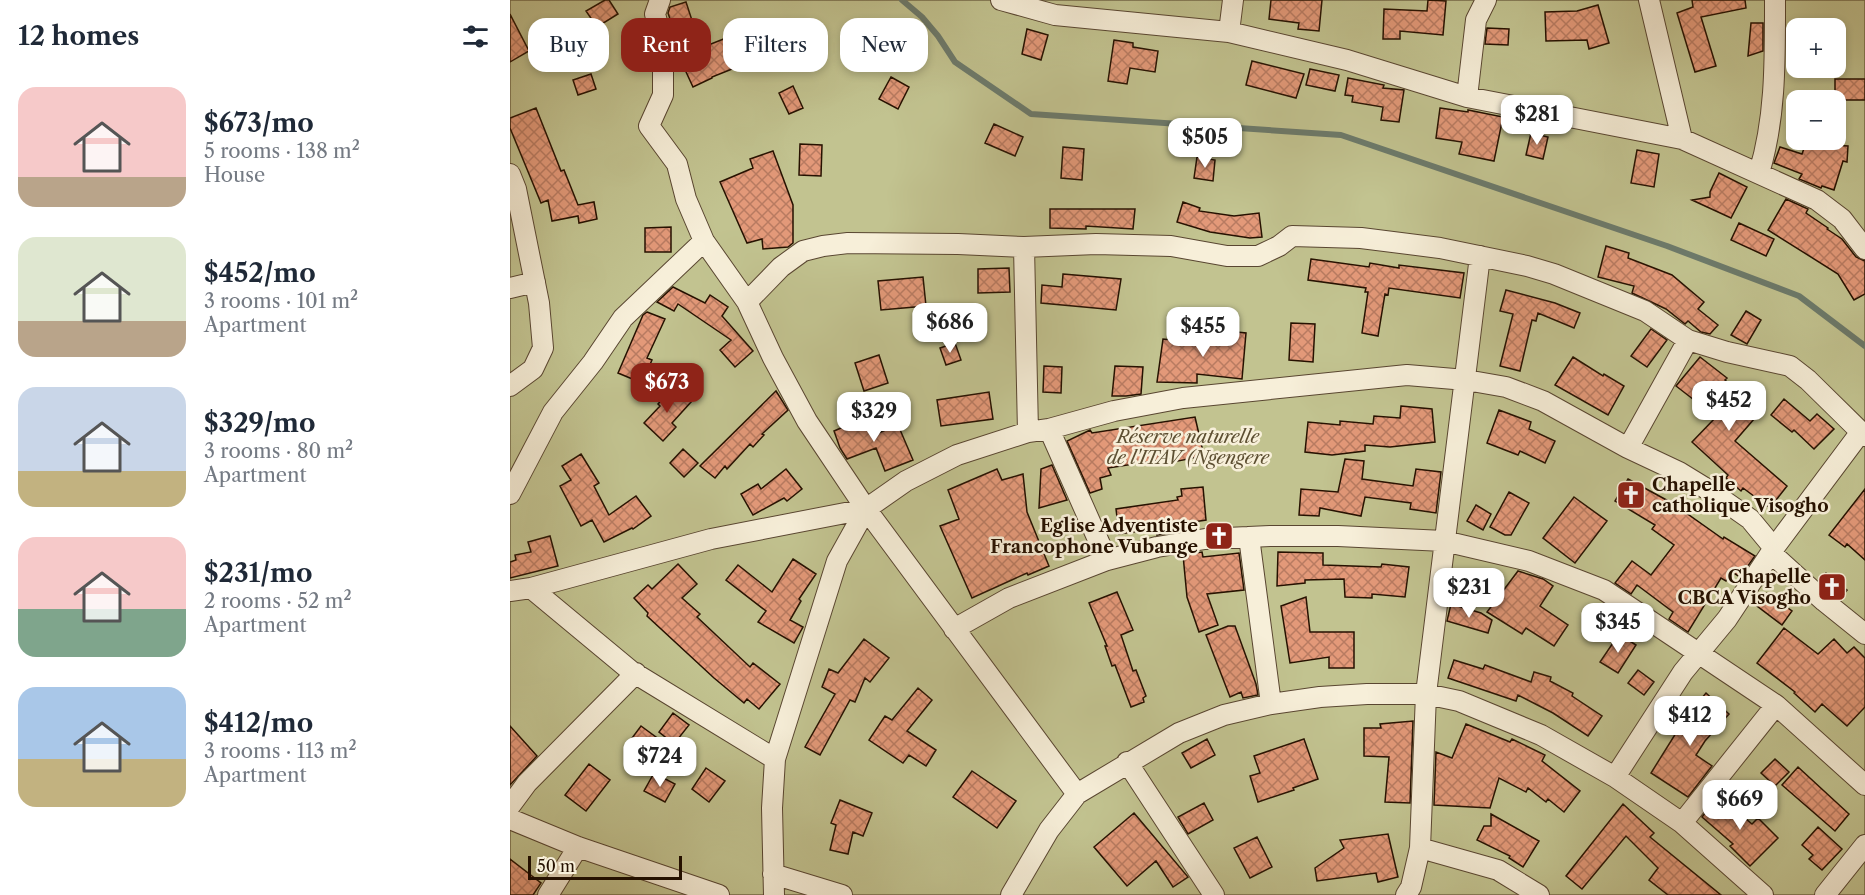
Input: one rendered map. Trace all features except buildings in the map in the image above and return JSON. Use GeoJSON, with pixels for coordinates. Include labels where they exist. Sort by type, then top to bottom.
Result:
{"type":"FeatureCollection","features":[{"type":"Feature","properties":{"kind":"street"},"geometry":{"type":"LineString","coordinates":[[660,0],[655,14],[663,45],[663,95],[649,126],[677,165],[686,199],[704,241],[747,302],[807,421],[866,509],[1077,794]]}},
{"type":"Feature","properties":{"kind":"street"},"geometry":{"type":"LineString","coordinates":[[1001,0],[1055,15],[1229,32],[1347,60],[1467,97],[1682,139],[1817,200],[1842,219],[1865,249]]}},
{"type":"Feature","properties":{"kind":"street"},"geometry":{"type":"LineString","coordinates":[[1229,32],[1233,0]]}},
{"type":"Feature","properties":{"kind":"street"},"geometry":{"type":"LineString","coordinates":[[1467,97],[1476,20],[1486,0]]}},
{"type":"Feature","properties":{"kind":"street"},"geometry":{"type":"LineString","coordinates":[[1649,0],[1682,139]]}},
{"type":"Feature","properties":{"kind":"street"},"geometry":{"type":"LineString","coordinates":[[1759,173],[1767,146],[1773,111],[1775,0]]}},
{"type":"Feature","properties":{"kind":"street"},"geometry":{"type":"LineString","coordinates":[[510,174],[516,189],[539,303],[543,348],[533,369],[510,386]]}},
{"type":"Feature","properties":{"kind":"street"},"geometry":{"type":"LineString","coordinates":[[747,302],[781,267],[803,251],[848,243],[1024,247],[1096,243],[1171,246],[1227,256],[1258,256],[1279,246],[1292,236],[1361,238],[1440,248],[1554,274],[1646,311],[1688,340],[1727,352],[1790,366],[1808,380],[1862,435],[1772,551],[1727,619],[1683,672],[1615,777]]}},
{"type":"Feature","properties":{"kind":"street"},"geometry":{"type":"LineString","coordinates":[[510,494],[553,412],[593,362],[623,318],[704,241]]}},
{"type":"Feature","properties":{"kind":"street"},"geometry":{"type":"LineString","coordinates":[[1024,247],[1028,432]]}},
{"type":"Feature","properties":{"kind":"street"},"geometry":{"type":"LineString","coordinates":[[1406,895],[1411,887],[1420,848],[1426,694],[1480,256]]}},
{"type":"Feature","properties":{"kind":"street"},"geometry":{"type":"LineString","coordinates":[[510,288],[535,282]]}},
{"type":"Feature","properties":{"kind":"street"},"geometry":{"type":"LineString","coordinates":[[1628,448],[1688,340]]}},
{"type":"Feature","properties":{"kind":"street"},"geometry":{"type":"LineString","coordinates":[[510,591],[531,588],[711,539],[866,509],[906,481],[957,455],[1028,432],[1049,429],[1114,411],[1183,398],[1407,375],[1466,380],[1506,387],[1543,401],[1628,448],[1678,472],[1750,519],[1772,551],[1824,601],[1865,634]]}},
{"type":"Feature","properties":{"kind":"street"},"geometry":{"type":"LineString","coordinates":[[1049,429],[1107,560]]}},
{"type":"Feature","properties":{"kind":"street"},"geometry":{"type":"LineString","coordinates":[[774,895],[772,808],[775,759],[837,561],[866,509]]}},
{"type":"Feature","properties":{"kind":"street"},"geometry":{"type":"LineString","coordinates":[[954,629],[1009,598],[1107,560],[1166,545],[1205,539],[1249,537],[1338,536],[1444,541],[1529,561],[1605,590],[1776,705],[1865,785]]}},
{"type":"Feature","properties":{"kind":"street"},"geometry":{"type":"LineString","coordinates":[[1249,537],[1271,704]]}},
{"type":"Feature","properties":{"kind":"street"},"geometry":{"type":"LineString","coordinates":[[531,588],[636,673],[775,759]]}},
{"type":"Feature","properties":{"kind":"street"},"geometry":{"type":"LineString","coordinates":[[510,806],[528,783],[636,673]]}},
{"type":"Feature","properties":{"kind":"street"},"geometry":{"type":"LineString","coordinates":[[1011,895],[1049,830],[1077,794],[1127,762],[1179,733],[1224,715],[1271,704],[1320,697],[1367,694],[1426,694],[1459,701],[1541,735],[1615,777],[1682,823],[1763,895]]}},
{"type":"Feature","properties":{"kind":"street"},"geometry":{"type":"LineString","coordinates":[[1682,823],[1776,705]]}},
{"type":"Feature","properties":{"kind":"street"},"geometry":{"type":"LineString","coordinates":[[1127,762],[1214,895]]}},
{"type":"Feature","properties":{"kind":"street"},"geometry":{"type":"LineString","coordinates":[[510,819],[578,847],[719,895]]}},
{"type":"Feature","properties":{"kind":"street"},"geometry":{"type":"LineString","coordinates":[[1825,895],[1865,845]]}},
{"type":"Feature","properties":{"kind":"street"},"geometry":{"type":"LineString","coordinates":[[548,895],[578,847]]}},
{"type":"Feature","properties":{"kind":"street"},"geometry":{"type":"LineString","coordinates":[[1420,848],[1498,870],[1535,894]]}},
{"type":"Feature","properties":{"kind":"street"},"geometry":{"type":"LineString","coordinates":[[773,874],[842,895]]}},
{"type":"Feature","properties":{"kind":"green space","name":"Réserve naturelle de l'ITAV (Ngengere"},"geometry":{"type":"Polygon","coordinates":[[[510,0],[1865,0],[1865,895],[510,895],[510,0]]]}},
{"type":"Feature","properties":{"kind":"waterway"},"geometry":{"type":"LineString","coordinates":[[902,0],[922,17],[955,62],[1031,114],[1341,135],[1667,246],[1799,296],[1865,346]]}},
{"type":"Feature","properties":{"kind":"place","name":"Chapelle catholique Visogho"},"geometry":{"type":"Point","coordinates":[1631,495]}},
{"type":"Feature","properties":{"kind":"place","name":"Eglise Adventiste Francophone Vubange"},"geometry":{"type":"Point","coordinates":[1219,536]}},
{"type":"Feature","properties":{"kind":"place","name":"Chapelle CBCA Visogho"},"geometry":{"type":"Point","coordinates":[1832,587]}}]}
